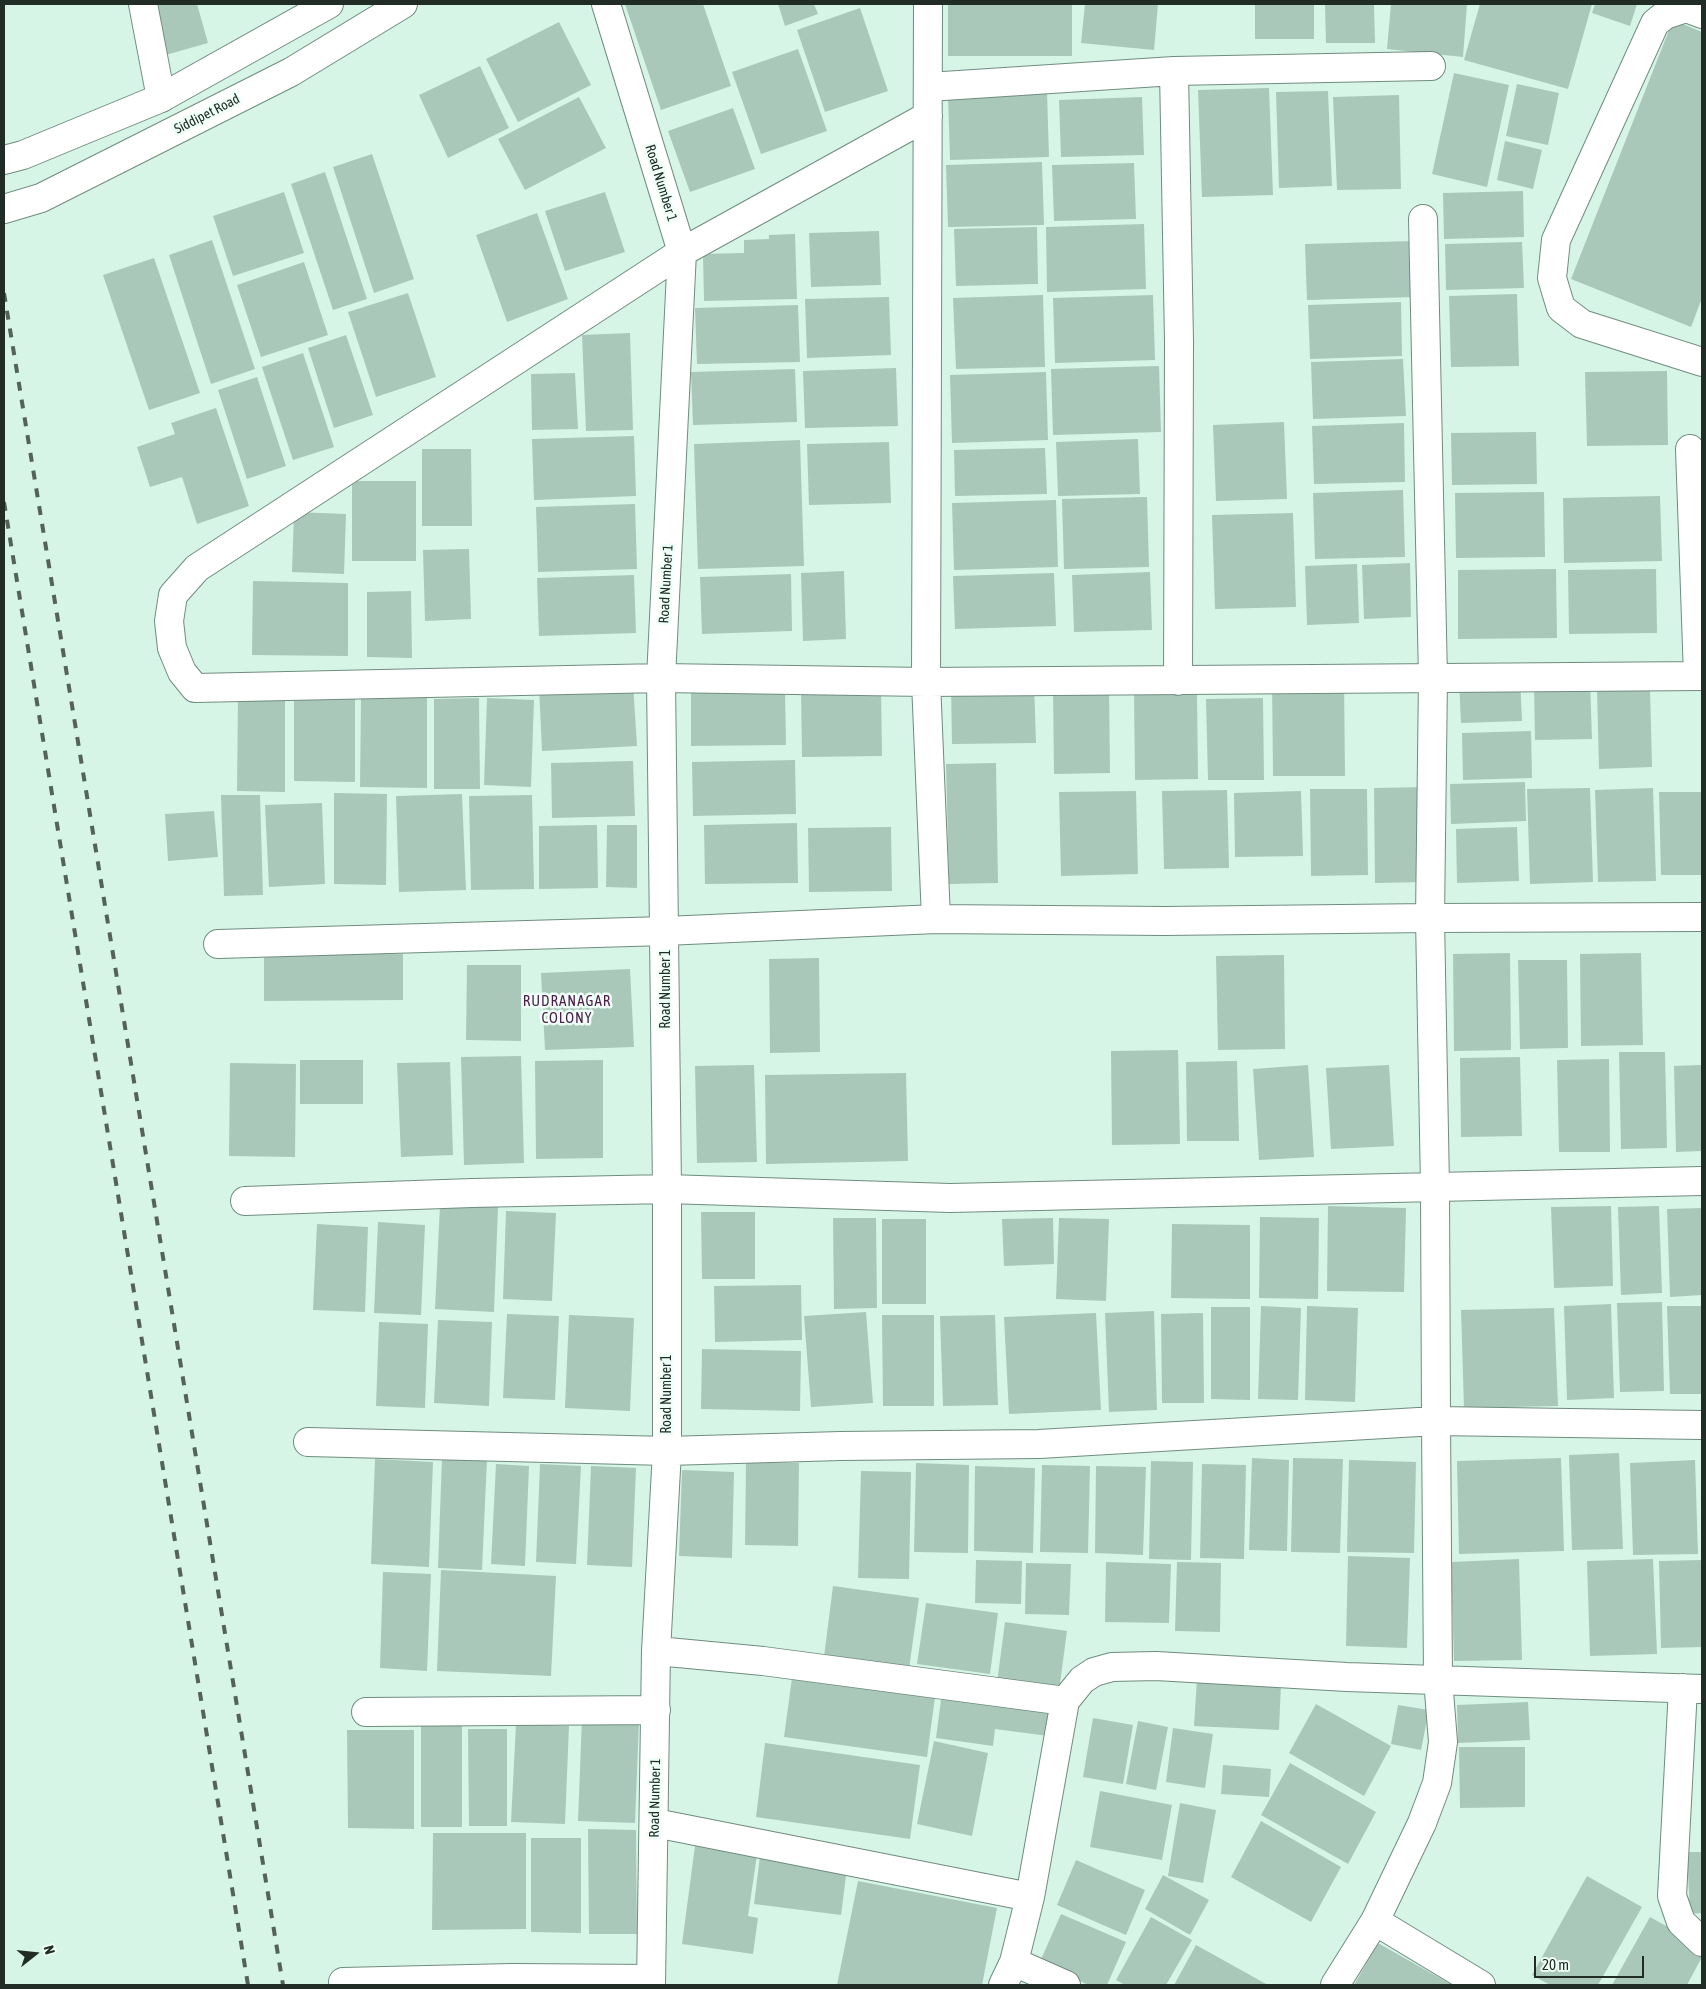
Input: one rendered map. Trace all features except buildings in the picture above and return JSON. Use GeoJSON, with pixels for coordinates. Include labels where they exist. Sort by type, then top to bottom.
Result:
{"type":"FeatureCollection","features":[{"type":"Feature","properties":{"kind":"street"},"geometry":{"type":"LineString","coordinates":[[143,4],[161,98]]}},
{"type":"Feature","properties":{"kind":"street"},"geometry":{"type":"LineString","coordinates":[[4,160],[23,155],[161,98],[330,4]]}},
{"type":"Feature","properties":{"kind":"street","name":"Siddipet Road"},"geometry":{"type":"LineString","coordinates":[[4,209],[41,198],[291,72],[403,4]]}},
{"type":"Feature","properties":{"kind":"street","name":"Road Number 1"},"geometry":{"type":"LineString","coordinates":[[606,4],[682,252],[661,678],[665,931],[667,1451],[657,1651],[651,1982]]}},
{"type":"Feature","properties":{"kind":"street"},"geometry":{"type":"LineString","coordinates":[[928,4],[926,682],[936,919]]}},
{"type":"Feature","properties":{"kind":"street"},"geometry":{"type":"LineString","coordinates":[[1702,14],[1686,8],[1665,15],[1655,23],[1556,240],[1552,278],[1561,308],[1582,324],[1702,362]]}},
{"type":"Feature","properties":{"kind":"street"},"geometry":{"type":"LineString","coordinates":[[928,88],[1174,71],[1431,66]]}},
{"type":"Feature","properties":{"kind":"street"},"geometry":{"type":"LineString","coordinates":[[1174,71],[1179,341],[1178,681]]}},
{"type":"Feature","properties":{"kind":"street"},"geometry":{"type":"LineString","coordinates":[[928,116],[682,252],[197,568],[174,595],[169,621],[172,648],[182,672],[195,688],[661,678],[926,682],[1700,676],[1690,449]]}},
{"type":"Feature","properties":{"kind":"street"},"geometry":{"type":"LineString","coordinates":[[1335,1985],[1375,1920],[1422,1823],[1437,1783],[1443,1742],[1438,1679],[1435,1187],[1430,918],[1433,678],[1423,219]]}},
{"type":"Feature","properties":{"kind":"street"},"geometry":{"type":"LineString","coordinates":[[218,944],[665,931],[936,919],[1164,921],[1702,917]]}},
{"type":"Feature","properties":{"kind":"street"},"geometry":{"type":"LineString","coordinates":[[245,1201],[462,1193],[667,1189],[950,1198],[1702,1181]]}},
{"type":"Feature","properties":{"kind":"street"},"geometry":{"type":"LineString","coordinates":[[308,1442],[667,1451],[841,1446],[1040,1444],[1436,1421],[1702,1425]]}},
{"type":"Feature","properties":{"kind":"street"},"geometry":{"type":"LineString","coordinates":[[657,1651],[763,1660],[1065,1701]]}},
{"type":"Feature","properties":{"kind":"street"},"geometry":{"type":"LineString","coordinates":[[1066,1985],[1008,1974],[1030,1897],[1065,1701],[1082,1680],[1094,1672],[1112,1667],[1156,1666],[1347,1678],[1438,1679],[1693,1689],[1672,1896],[1681,1922],[1702,1942]]}},
{"type":"Feature","properties":{"kind":"street"},"geometry":{"type":"LineString","coordinates":[[366,1712],[656,1710]]}},
{"type":"Feature","properties":{"kind":"street"},"geometry":{"type":"LineString","coordinates":[[654,1823],[1030,1897]]}},
{"type":"Feature","properties":{"kind":"street"},"geometry":{"type":"LineString","coordinates":[[1375,1920],[1481,1985]]}},
{"type":"Feature","properties":{"kind":"street"},"geometry":{"type":"LineString","coordinates":[[343,1982],[651,1982]]}},
{"type":"Feature","properties":{"kind":"railway"},"geometry":{"type":"LineString","coordinates":[[4,293],[283,1985]]}},
{"type":"Feature","properties":{"kind":"railway"},"geometry":{"type":"LineString","coordinates":[[4,502],[248,1985]]}},
{"type":"Feature","properties":{"kind":"district","name":"RUDRANAGAR COLONY"},"geometry":{"type":"Point","coordinates":[567,1010]}}]}
